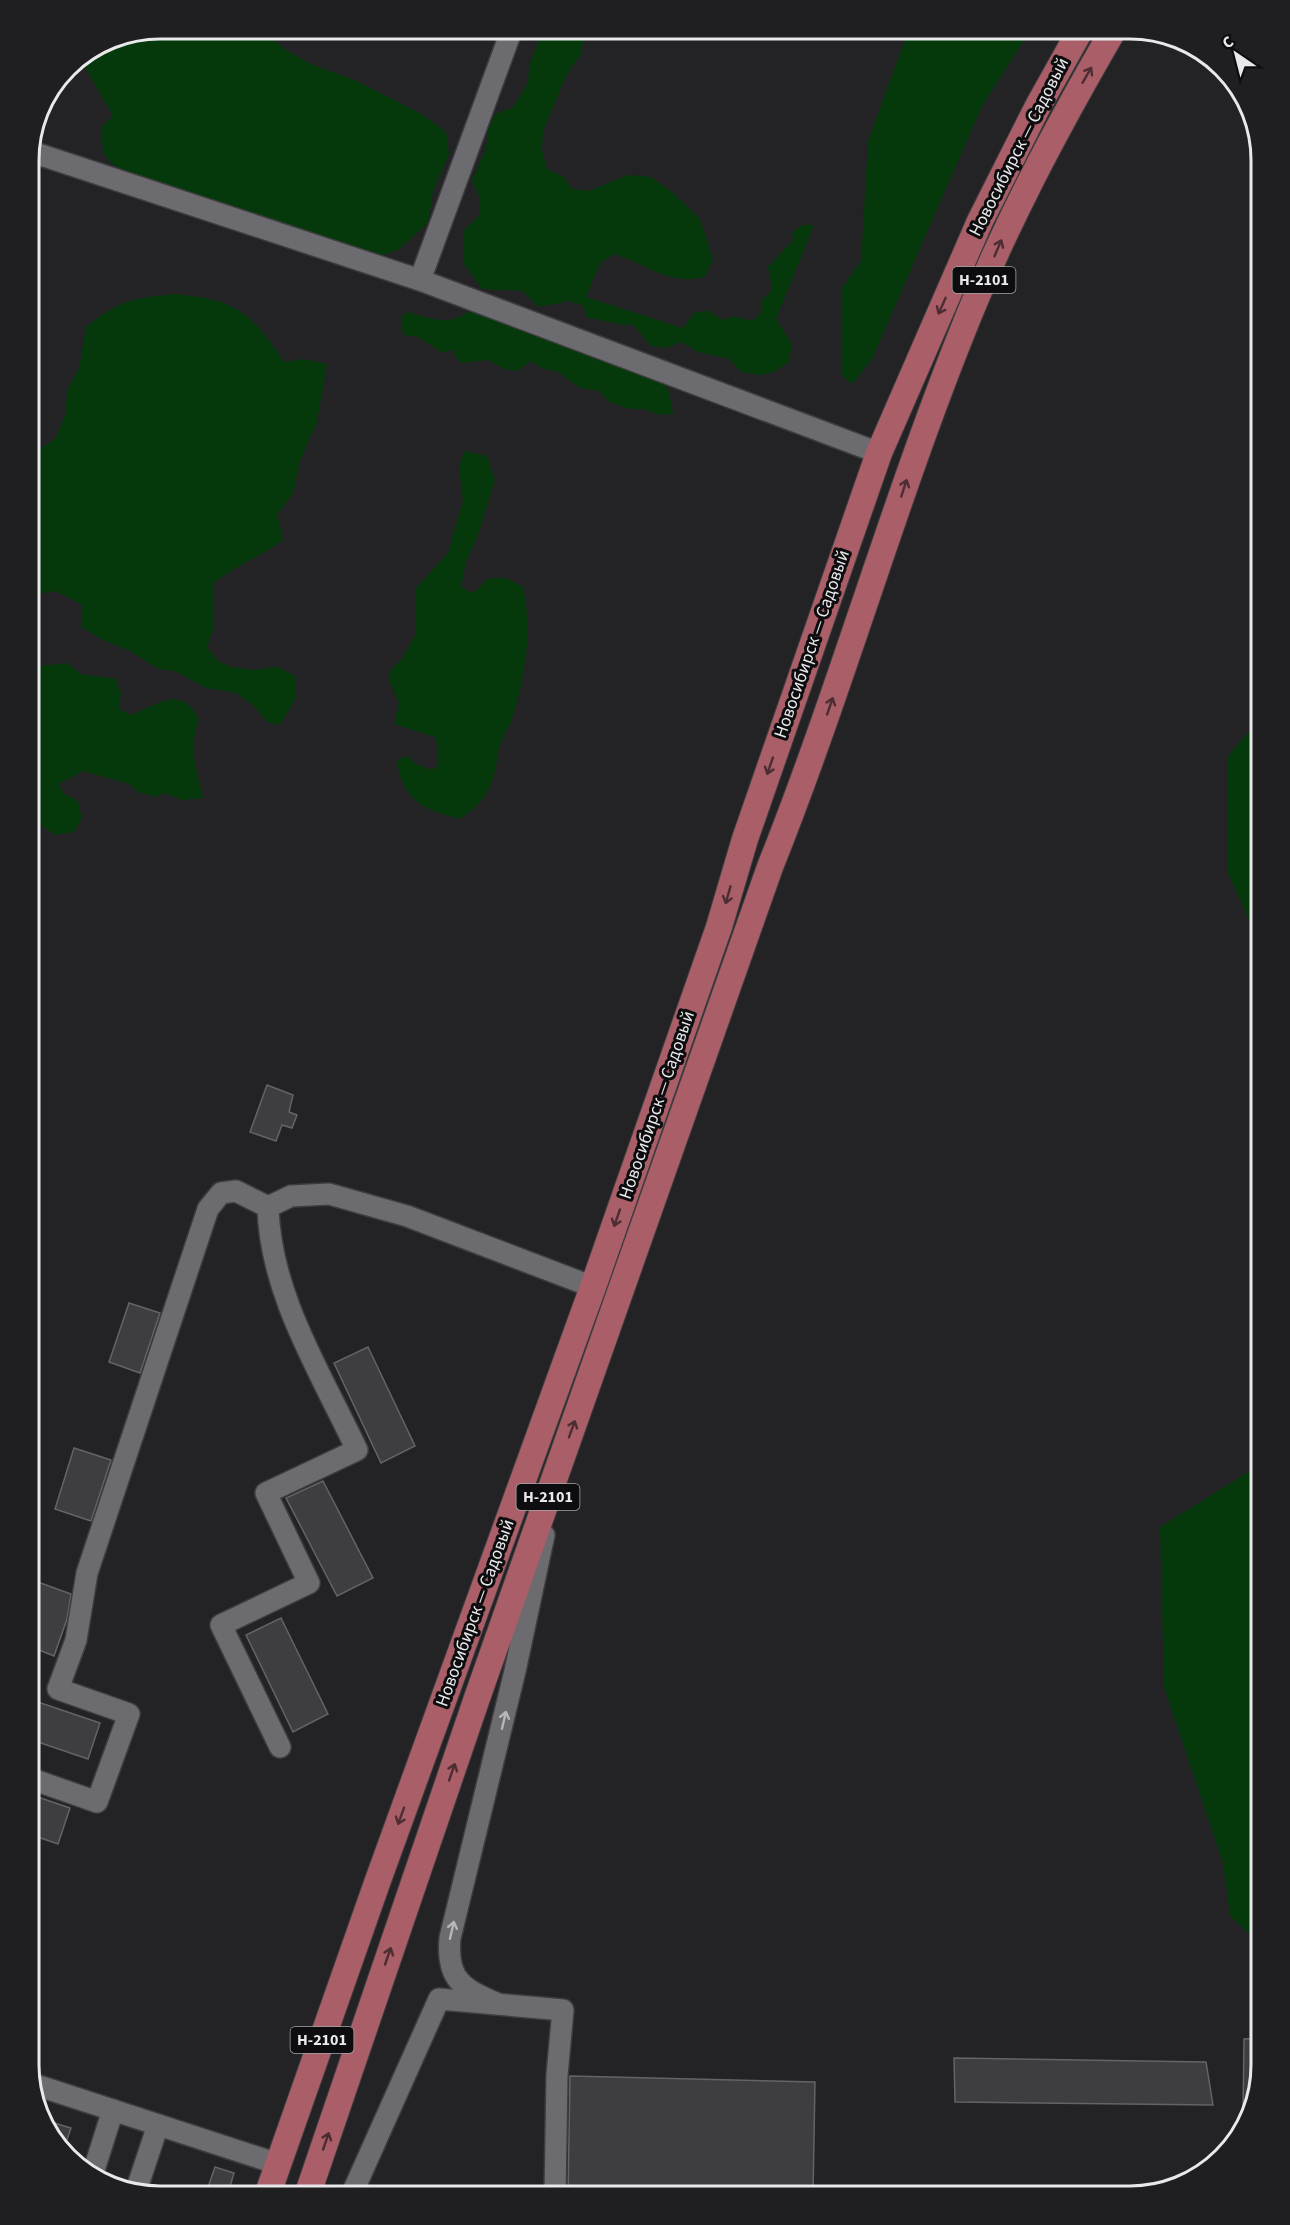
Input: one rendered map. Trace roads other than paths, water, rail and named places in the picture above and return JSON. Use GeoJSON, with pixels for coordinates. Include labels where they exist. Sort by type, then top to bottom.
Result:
{"type":"FeatureCollection","features":[{"type":"Feature","properties":{"kind":"main road","name":"Новосибирск — Садовый"},"geometry":{"type":"LineString","coordinates":[[270,2186],[376,1883],[593,1287],[719,927],[745,838],[879,453],[980,221],[1038,106],[1075,39]]}},
{"type":"Feature","properties":{"kind":"main road","name":"Новосибирск — Садовый"},"geometry":{"type":"LineString","coordinates":[[310,2186],[409,1894],[770,867],[812,758],[912,462],[961,333],[1005,231],[1062,120],[1108,39]]}},
{"type":"Feature","properties":{"kind":"street"},"geometry":{"type":"LineString","coordinates":[[420,280],[508,39]]}},
{"type":"Feature","properties":{"kind":"street"},"geometry":{"type":"LineString","coordinates":[[39,154],[420,280],[879,453]]}},
{"type":"Feature","properties":{"kind":"street"},"geometry":{"type":"LineString","coordinates":[[39,1782],[97,1802],[129,1714],[58,1689],[76,1640],[87,1574],[208,1209],[222,1193],[236,1191],[268,1207]]}},
{"type":"Feature","properties":{"kind":"street"},"geometry":{"type":"LineString","coordinates":[[268,1207],[291,1196],[329,1194],[407,1216],[593,1287]]}},
{"type":"Feature","properties":{"kind":"street"},"geometry":{"type":"LineString","coordinates":[[268,1207],[269,1232],[282,1292],[357,1450],[266,1493],[309,1583],[222,1625],[279,1747]]}},
{"type":"Feature","properties":{"kind":"street"},"geometry":{"type":"LineString","coordinates":[[498,2004],[468,1991],[453,1975],[448,1956],[449,1947],[515,1671],[558,1470]]}},
{"type":"Feature","properties":{"kind":"street"},"geometry":{"type":"LineString","coordinates":[[355,2186],[439,1999],[563,2010],[557,2075],[555,2186]]}},
{"type":"Feature","properties":{"kind":"street"},"geometry":{"type":"LineString","coordinates":[[41,2087],[278,2164]]}},
{"type":"Feature","properties":{"kind":"street"},"geometry":{"type":"LineString","coordinates":[[96,2168],[121,2113]]}},
{"type":"Feature","properties":{"kind":"street"},"geometry":{"type":"LineString","coordinates":[[138,2184],[158,2125]]}}]}
